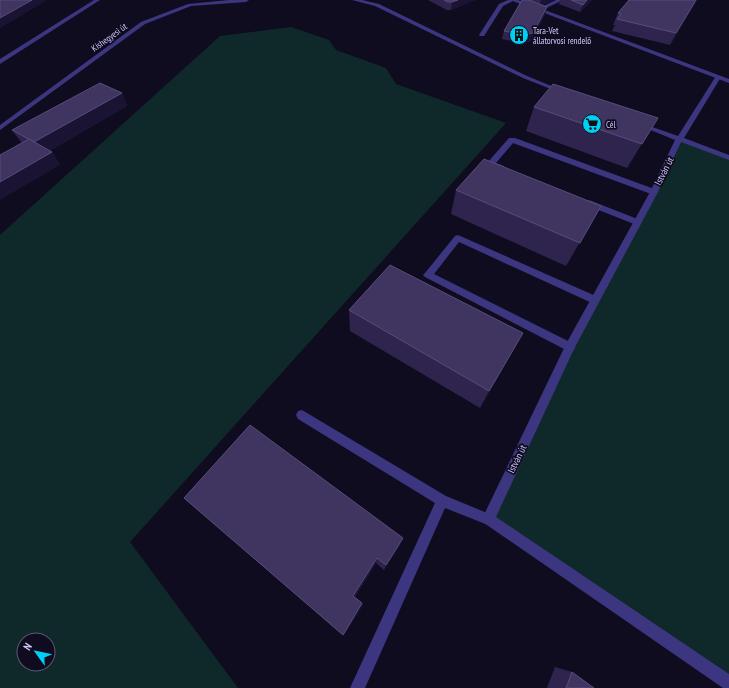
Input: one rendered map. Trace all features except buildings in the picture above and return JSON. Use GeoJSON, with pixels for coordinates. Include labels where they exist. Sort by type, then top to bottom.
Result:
{"type":"FeatureCollection","features":[{"type":"Feature","properties":{"kind":"street"},"geometry":{"type":"LineString","coordinates":[[0,62],[97,0]]}},
{"type":"Feature","properties":{"kind":"street","name":"Kishegyesi út"},"geometry":{"type":"LineString","coordinates":[[0,128],[143,23],[190,5],[246,0]]}},
{"type":"Feature","properties":{"kind":"street"},"geometry":{"type":"LineString","coordinates":[[355,0],[378,4],[525,77],[569,95]]}},
{"type":"Feature","properties":{"kind":"street"},"geometry":{"type":"LineString","coordinates":[[482,35],[501,5],[512,0],[729,80]]}},
{"type":"Feature","properties":{"kind":"street"},"geometry":{"type":"LineString","coordinates":[[538,10],[560,0]]}},
{"type":"Feature","properties":{"kind":"street","name":"István út"},"geometry":{"type":"LineString","coordinates":[[488,519],[570,348],[654,192],[679,140],[718,77]]}},
{"type":"Feature","properties":{"kind":"street"},"geometry":{"type":"LineString","coordinates":[[635,122],[729,158]]}},
{"type":"Feature","properties":{"kind":"street"},"geometry":{"type":"LineString","coordinates":[[506,170],[491,164],[512,140],[654,192]]}},
{"type":"Feature","properties":{"kind":"street"},"geometry":{"type":"LineString","coordinates":[[579,199],[637,222]]}},
{"type":"Feature","properties":{"kind":"street"},"geometry":{"type":"LineString","coordinates":[[570,348],[428,275],[458,238],[595,300]]}},
{"type":"Feature","properties":{"kind":"street"},"geometry":{"type":"LineString","coordinates":[[302,415],[442,500],[488,519],[729,683]]}},
{"type":"Feature","properties":{"kind":"street"},"geometry":{"type":"LineString","coordinates":[[357,688],[442,500]]}},
{"type":"Feature","properties":{"kind":"green space"},"geometry":{"type":"Polygon","coordinates":[[[291,27],[329,40],[336,50],[386,68],[396,84],[506,123],[130,542],[238,688],[0,688],[0,235],[220,36],[291,27]]]}},
{"type":"Feature","properties":{"kind":"green space"},"geometry":{"type":"Polygon","coordinates":[[[679,140],[729,158],[729,685],[488,519],[679,140]]]}},
{"type":"Feature","properties":{"kind":"place","name":"Tara-Vet állatorvosi rendelő"},"geometry":{"type":"Point","coordinates":[519,35]}},
{"type":"Feature","properties":{"kind":"place","name":"Cél"},"geometry":{"type":"Point","coordinates":[592,124]}}]}
